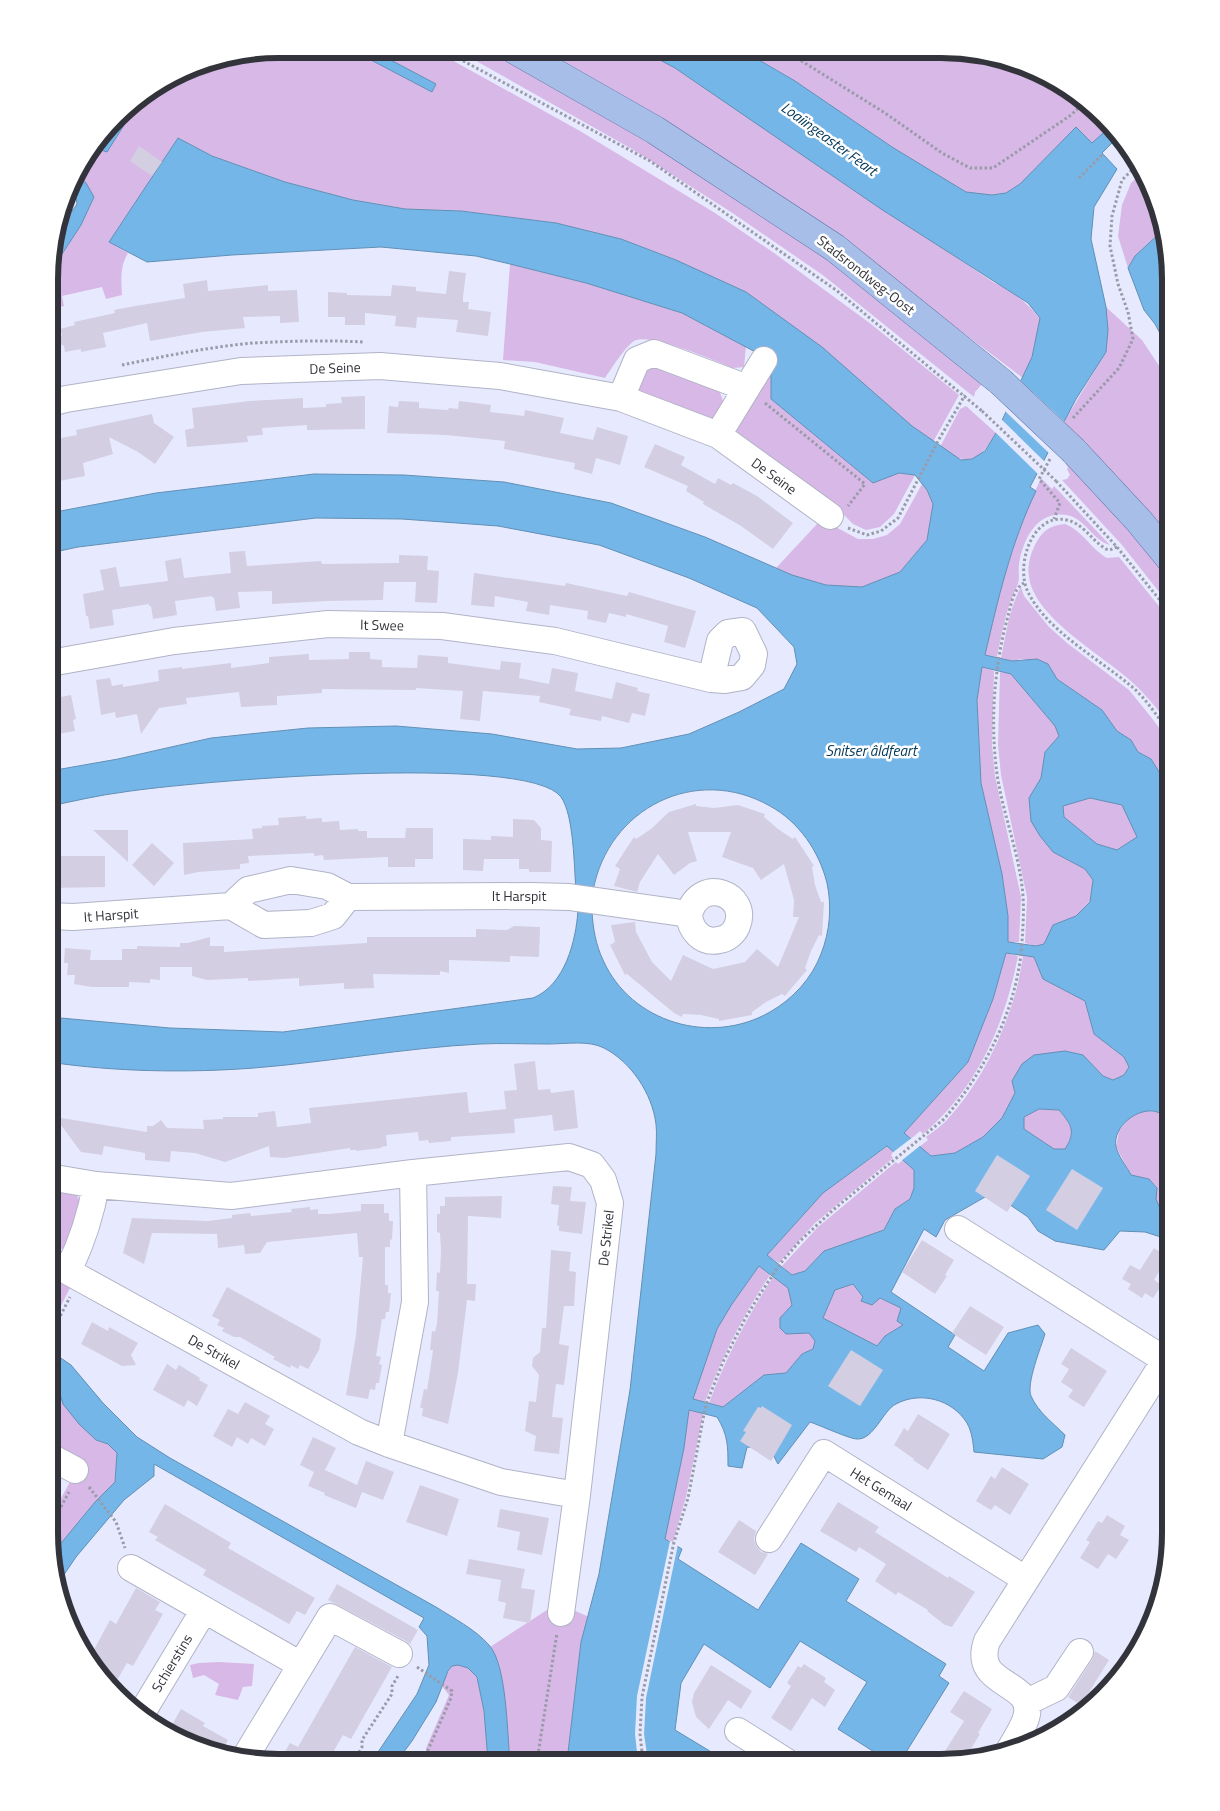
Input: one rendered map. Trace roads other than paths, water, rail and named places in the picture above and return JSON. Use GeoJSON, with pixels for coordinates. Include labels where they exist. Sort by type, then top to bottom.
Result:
{"type":"FeatureCollection","features":[{"type":"Feature","properties":{"kind":"main road","name":"Stadsrondweg-Oost"},"geometry":{"type":"LineString","coordinates":[[529,58],[655,130],[835,248],[1001,382],[1063,453],[1139,521],[1162,549]]}},
{"type":"Feature","properties":{"kind":"street"},"geometry":{"type":"LineString","coordinates":[[621,398],[637,360],[654,353],[747,388]]}},
{"type":"Feature","properties":{"kind":"street"},"geometry":{"type":"LineString","coordinates":[[718,436],[764,360]]}},
{"type":"Feature","properties":{"kind":"street","name":"De Seine"},"geometry":{"type":"LineString","coordinates":[[58,400],[241,371],[380,366],[500,376],[621,398],[718,436],[834,518]]}},
{"type":"Feature","properties":{"kind":"street","name":"It Swee"},"geometry":{"type":"LineString","coordinates":[[58,662],[174,641],[328,624],[433,626],[555,641],[711,679]]}},
{"type":"Feature","properties":{"kind":"street","name":"It Harspit"},"geometry":{"type":"LineString","coordinates":[[58,916],[73,917],[231,906],[248,890],[291,880],[327,886],[348,896],[569,897],[689,914]]}},
{"type":"Feature","properties":{"kind":"street"},"geometry":{"type":"LineString","coordinates":[[231,906],[264,925],[310,924],[333,916],[348,896]]}},
{"type":"Feature","properties":{"kind":"street","name":"De Strikel"},"geometry":{"type":"LineString","coordinates":[[58,1179],[96,1185],[231,1196],[414,1172],[569,1157],[592,1165],[603,1180],[610,1203],[577,1495],[561,1613]]}},
{"type":"Feature","properties":{"kind":"street"},"geometry":{"type":"LineString","coordinates":[[389,1444],[415,1302],[414,1172]]}},
{"type":"Feature","properties":{"kind":"street"},"geometry":{"type":"LineString","coordinates":[[65,1270],[77,1252],[93,1203],[96,1185]]}},
{"type":"Feature","properties":{"kind":"street"},"geometry":{"type":"LineString","coordinates":[[958,1229],[1162,1351]]}},
{"type":"Feature","properties":{"kind":"street","name":"De Strikel"},"geometry":{"type":"LineString","coordinates":[[65,1270],[359,1432],[502,1482],[577,1495]]}},
{"type":"Feature","properties":{"kind":"street"},"geometry":{"type":"LineString","coordinates":[[1013,1742],[1027,1716],[1026,1702],[1022,1695],[992,1674],[984,1661],[987,1641],[1162,1364]]}},
{"type":"Feature","properties":{"kind":"street","name":"Het Gemaal"},"geometry":{"type":"LineString","coordinates":[[769,1539],[824,1453],[1025,1580]]}},
{"type":"Feature","properties":{"kind":"street"},"geometry":{"type":"LineString","coordinates":[[58,1465],[72,1480]]}},
{"type":"Feature","properties":{"kind":"street"},"geometry":{"type":"LineString","coordinates":[[131,1568],[301,1665]]}},
{"type":"Feature","properties":{"kind":"street","name":"Schierstins"},"geometry":{"type":"LineString","coordinates":[[145,1708],[204,1610]]}},
{"type":"Feature","properties":{"kind":"street"},"geometry":{"type":"LineString","coordinates":[[248,1752],[330,1617],[400,1662]]}},
{"type":"Feature","properties":{"kind":"street"},"geometry":{"type":"LineString","coordinates":[[1026,1702],[1056,1688],[1080,1652]]}},
{"type":"Feature","properties":{"kind":"street"},"geometry":{"type":"LineString","coordinates":[[738,1730],[775,1754]]}},
{"type":"Feature","properties":{"kind":"water"},"geometry":{"type":"Polygon","coordinates":[[[367,58],[387,58],[436,84],[432,92],[367,58]]]}},
{"type":"Feature","properties":{"kind":"water","name":"Snitser âldfeart"},"geometry":{"type":"Polygon","coordinates":[[[656,58],[756,58],[795,81],[892,147],[966,192],[992,195],[1006,193],[1020,184],[1076,127],[1092,143],[1106,131],[1114,141],[1102,153],[1117,169],[1094,207],[1091,239],[1106,307],[1108,330],[1106,352],[1076,399],[1030,487],[1036,491],[1012,551],[985,655],[1012,661],[1037,659],[1048,664],[1057,679],[1102,710],[1117,731],[1131,740],[1138,752],[1151,759],[1162,777],[1162,1114],[1150,1111],[1142,1112],[1128,1120],[1118,1132],[1116,1147],[1131,1175],[1149,1179],[1157,1188],[1156,1199],[1162,1213],[1162,1237],[1145,1232],[1120,1231],[1104,1250],[1055,1241],[1038,1231],[1028,1217],[1000,1198],[985,1197],[945,1220],[936,1237],[924,1229],[891,1292],[955,1335],[948,1347],[984,1371],[1008,1333],[1038,1325],[1045,1334],[1032,1375],[1031,1396],[1042,1412],[1065,1435],[1062,1447],[1043,1459],[974,1452],[970,1430],[961,1415],[944,1403],[925,1398],[915,1398],[905,1400],[891,1407],[873,1430],[863,1438],[853,1438],[810,1422],[778,1464],[770,1449],[747,1447],[742,1468],[728,1466],[727,1441],[717,1417],[689,1410],[684,1448],[665,1539],[682,1549],[678,1559],[758,1610],[801,1543],[859,1579],[846,1601],[946,1664],[939,1676],[949,1683],[905,1754],[877,1754],[838,1729],[867,1682],[800,1641],[770,1688],[704,1644],[681,1683],[675,1730],[715,1754],[568,1754],[581,1642],[599,1574],[630,1390],[656,1154],[654,1112],[639,1080],[623,1061],[604,1048],[591,1044],[577,1043],[452,1046],[254,1068],[203,1071],[100,1068],[58,1063],[58,1018],[170,1028],[283,1032],[533,998],[544,992],[561,973],[575,935],[578,910],[592,912],[598,949],[603,960],[616,982],[633,999],[653,1013],[675,1022],[699,1027],[723,1027],[747,1022],[778,1007],[801,987],[817,963],[824,945],[829,919],[829,892],[819,860],[799,829],[770,806],[742,794],[713,790],[685,793],[659,802],[636,817],[617,837],[602,862],[593,891],[576,890],[571,828],[565,805],[561,797],[535,783],[488,776],[425,773],[281,777],[160,787],[58,804],[58,770],[118,759],[211,738],[308,728],[396,726],[492,734],[577,749],[621,748],[689,734],[739,712],[784,689],[797,664],[794,647],[757,608],[689,578],[599,545],[498,526],[402,519],[316,518],[78,547],[58,551],[58,511],[156,493],[314,474],[404,475],[504,482],[611,503],[705,537],[792,575],[826,585],[862,587],[900,572],[927,540],[933,504],[927,490],[915,475],[899,473],[873,483],[771,399],[771,367],[761,355],[682,313],[586,283],[476,256],[381,247],[232,255],[147,262],[109,242],[178,138],[212,156],[285,182],[353,200],[405,209],[461,211],[556,223],[621,239],[676,260],[746,292],[822,347],[912,426],[961,460],[972,459],[985,451],[996,433],[1032,357],[1040,318],[1028,303],[881,209],[675,68],[656,58]],[[982,667],[977,700],[981,783],[1002,874],[1008,916],[1008,942],[1036,946],[1044,944],[1053,925],[1076,916],[1090,902],[1093,880],[1085,869],[1053,852],[1031,821],[1029,798],[1041,778],[1045,752],[1059,736],[1055,726],[1011,674],[982,667]],[[1090,798],[1063,806],[1064,817],[1097,844],[1117,850],[1137,837],[1122,805],[1090,798]],[[1006,953],[993,999],[968,1062],[904,1133],[931,1156],[955,1153],[983,1137],[1002,1118],[1015,1093],[1012,1081],[1022,1064],[1034,1055],[1065,1051],[1083,1055],[1103,1076],[1113,1080],[1124,1075],[1129,1067],[1124,1057],[1094,1034],[1085,1001],[1043,979],[1034,957],[1006,953]],[[1039,1109],[1024,1117],[1024,1129],[1054,1149],[1065,1149],[1071,1138],[1071,1129],[1070,1124],[1059,1110],[1039,1109]],[[887,1146],[823,1193],[767,1255],[792,1275],[805,1271],[824,1251],[884,1230],[895,1209],[910,1199],[914,1188],[914,1170],[887,1146]],[[759,1266],[717,1329],[693,1399],[723,1407],[764,1375],[786,1373],[802,1354],[813,1349],[815,1341],[809,1333],[786,1334],[780,1328],[780,1318],[792,1305],[788,1288],[759,1266]],[[853,1284],[835,1290],[823,1318],[877,1346],[885,1336],[903,1325],[897,1321],[901,1308],[880,1298],[872,1305],[861,1301],[863,1297],[853,1284]]]}},
{"type":"Feature","properties":{"kind":"water"},"geometry":{"type":"Polygon","coordinates":[[[131,113],[107,152],[99,149],[131,113]]]}},
{"type":"Feature","properties":{"kind":"water"},"geometry":{"type":"Polygon","coordinates":[[[81,179],[86,183],[94,197],[81,225],[58,260],[65,222],[77,204],[74,195],[81,179]]]}},
{"type":"Feature","properties":{"kind":"water"},"geometry":{"type":"Polygon","coordinates":[[[1158,235],[1162,264],[1162,337],[1144,310],[1128,268],[1135,256],[1158,235]]]}},
{"type":"Feature","properties":{"kind":"water"},"geometry":{"type":"Polygon","coordinates":[[[58,1356],[71,1365],[103,1403],[137,1437],[170,1458],[436,1607],[477,1634],[489,1645],[495,1655],[499,1668],[503,1683],[509,1754],[487,1754],[484,1711],[477,1677],[468,1668],[458,1665],[452,1666],[448,1671],[436,1702],[402,1754],[377,1754],[417,1694],[429,1665],[427,1636],[419,1627],[424,1618],[154,1464],[154,1476],[124,1500],[76,1557],[62,1577],[58,1547],[95,1502],[115,1482],[117,1453],[108,1444],[96,1440],[79,1424],[63,1404],[58,1387],[58,1356]]]}},
{"type":"Feature","properties":{"kind":"water label","name":"Loaiïngeaster Feart"},"geometry":{"type":"Point","coordinates":[829,139]}}]}
